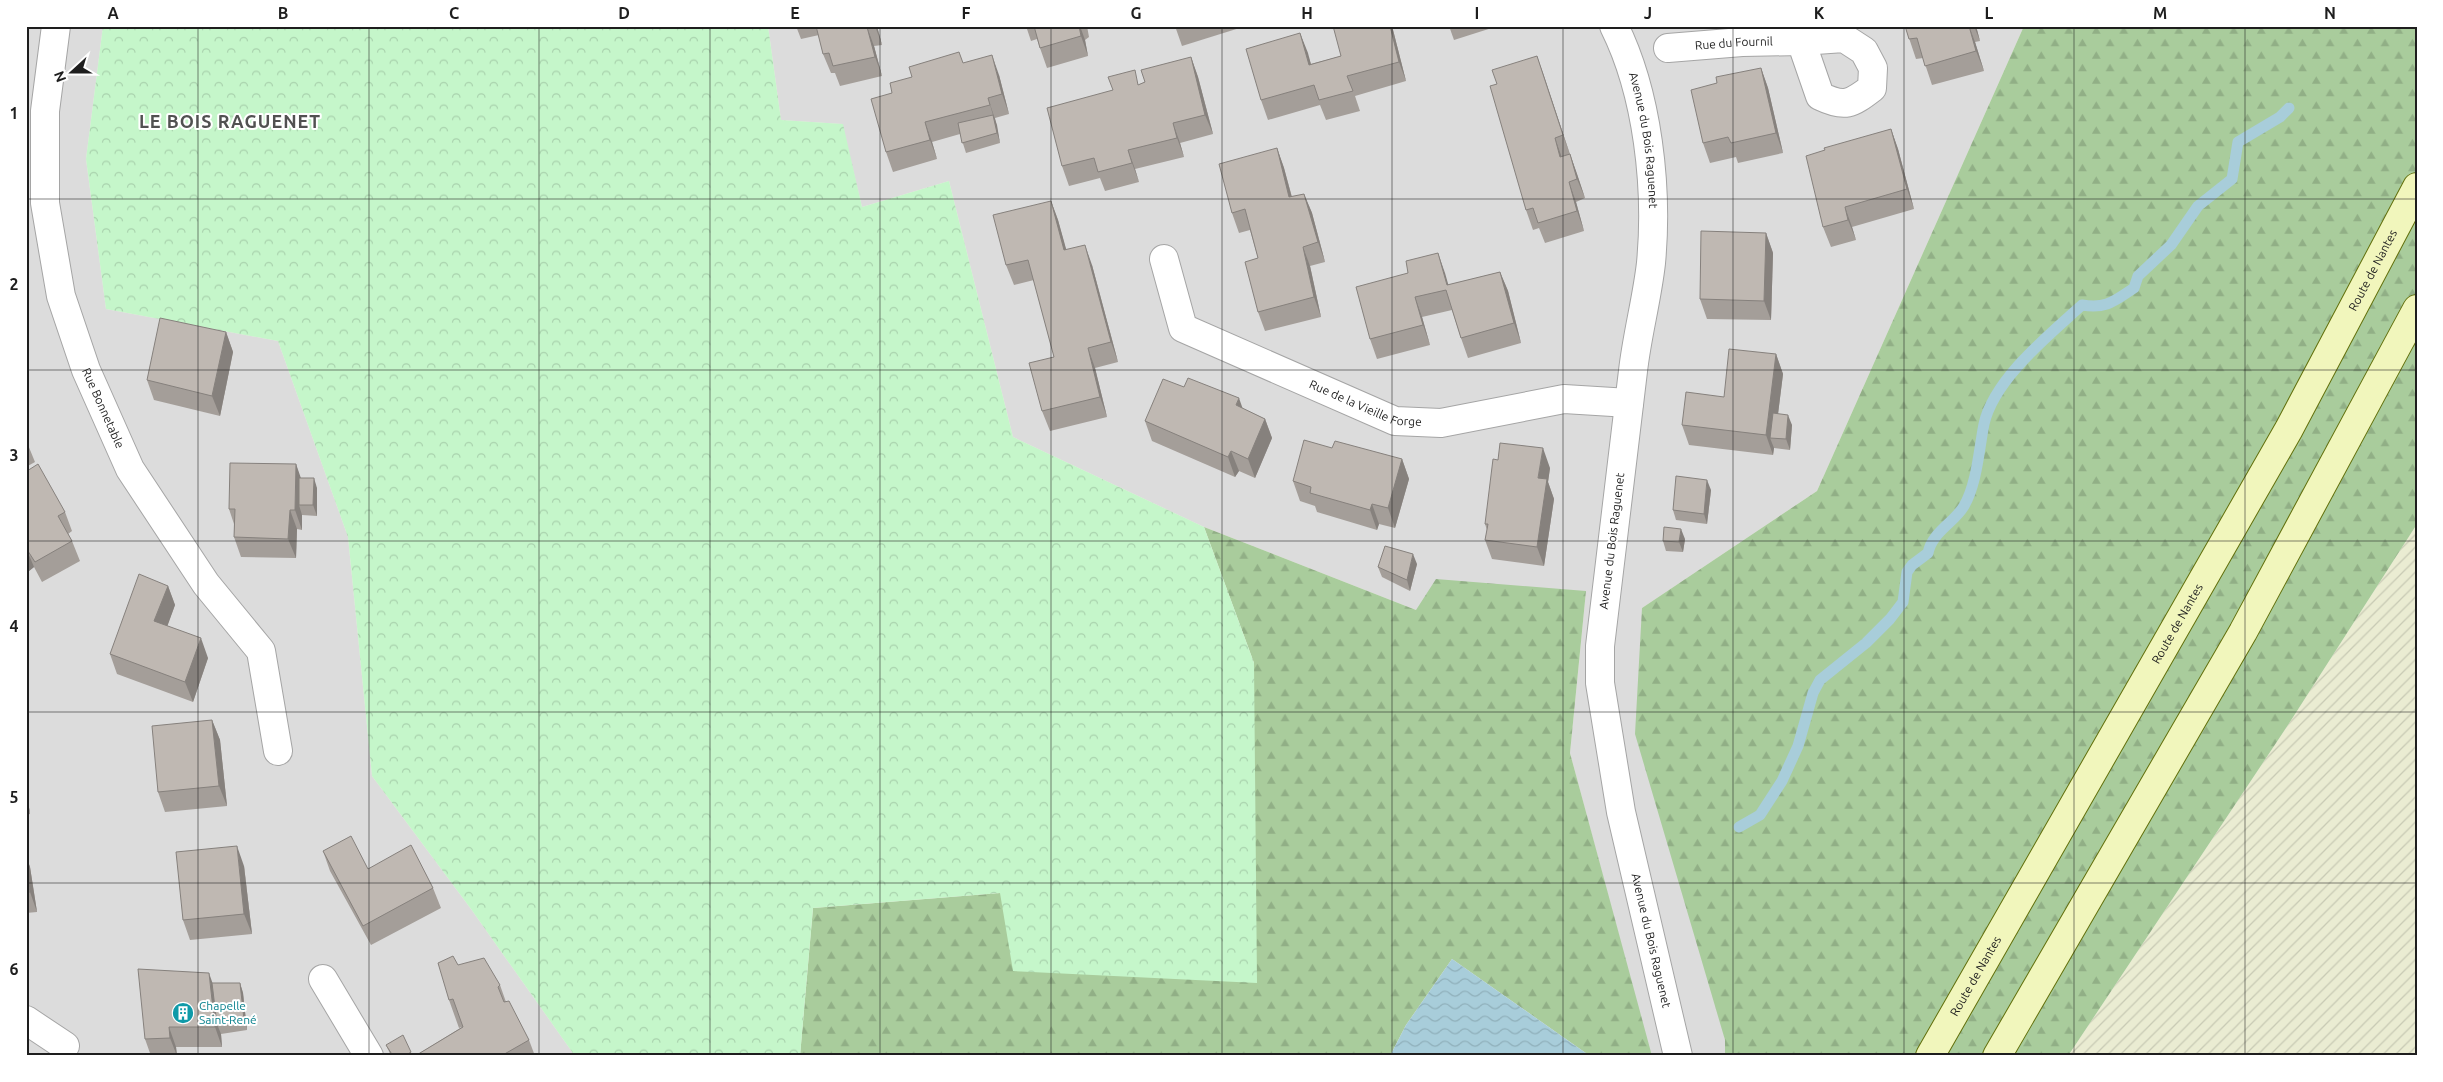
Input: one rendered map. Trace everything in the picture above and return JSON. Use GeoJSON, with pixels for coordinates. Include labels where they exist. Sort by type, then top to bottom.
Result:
{"type":"FeatureCollection","features":[{"type":"Feature","properties":{"kind":"main road","name":"Route de Nantes"},"geometry":{"type":"LineString","coordinates":[[1930,1056],[2289,429],[2417,187]]}},
{"type":"Feature","properties":{"kind":"main road"},"geometry":{"type":"LineString","coordinates":[[1997,1056],[2243,632],[2417,309]]}},
{"type":"Feature","properties":{"kind":"street","name":"Rue Bonnetable"},"geometry":{"type":"LineString","coordinates":[[56,26],[45,111],[45,203],[61,296],[86,370],[130,470],[206,584],[261,651],[278,751]]}},
{"type":"Feature","properties":{"kind":"street","name":"Avenue du Bois Raguenet"},"geometry":{"type":"LineString","coordinates":[[1614,26],[1622,43],[1644,114],[1652,178],[1651,263],[1636,340],[1600,646],[1600,683],[1621,812],[1678,1056]]}},
{"type":"Feature","properties":{"kind":"street","name":"Rue du Fournil"},"geometry":{"type":"LineString","coordinates":[[1668,48],[1742,42],[1801,41]]}},
{"type":"Feature","properties":{"kind":"street","name":"Rue de la Vieille Forge"},"geometry":{"type":"LineString","coordinates":[[1164,259],[1183,328],[1395,421],[1441,423],[1564,399],[1629,403]]}},
{"type":"Feature","properties":{"kind":"street"},"geometry":{"type":"LineString","coordinates":[[323,979],[369,1056]]}},
{"type":"Feature","properties":{"kind":"street"},"geometry":{"type":"LineString","coordinates":[[26,1020],[65,1046]]}},
{"type":"Feature","properties":{"kind":"shaded area"},"geometry":{"type":"Polygon","coordinates":[[[26,26],[103,26],[86,159],[106,309],[278,341],[348,537],[372,776],[471,909],[575,1056],[26,1056],[26,26]]]}},
{"type":"Feature","properties":{"kind":"shaded area"},"geometry":{"type":"Polygon","coordinates":[[[768,26],[2024,26],[1817,491],[1642,608],[1725,1040],[1725,1056],[1651,1056],[1570,753],[1586,591],[1416,610],[1204,527],[1013,437],[949,181],[862,207],[842,124],[781,120],[768,26]]]}},
{"type":"Feature","properties":{"kind":"green space"},"geometry":{"type":"Polygon","coordinates":[[[103,26],[768,26],[781,120],[843,124],[862,207],[949,181],[1013,437],[1204,527],[1254,663],[1257,983],[1013,971],[1000,893],[813,908],[800,1056],[575,1056],[471,909],[372,776],[348,537],[278,341],[106,309],[86,159],[103,26]]]}},
{"type":"Feature","properties":{"kind":"green space"},"geometry":{"type":"Polygon","coordinates":[[[2024,26],[2417,26],[2417,524],[2288,725],[2068,1056],[1725,1056],[1725,1040],[1635,734],[1642,608],[1817,491],[2024,26]]]}},
{"type":"Feature","properties":{"kind":"green space"},"geometry":{"type":"Polygon","coordinates":[[[2417,524],[2417,1056],[2068,1056],[2288,725],[2417,524]]]}},
{"type":"Feature","properties":{"kind":"green space"},"geometry":{"type":"Polygon","coordinates":[[[1204,527],[1416,610],[1436,579],[1586,591],[1570,753],[1652,1056],[1590,1056],[1452,959],[1406,1025],[1390,1056],[800,1056],[813,908],[1000,893],[1254,663],[1204,527]]]}},
{"type":"Feature","properties":{"kind":"water"},"geometry":{"type":"Polygon","coordinates":[[[1452,959],[1590,1056],[1390,1056],[1406,1025],[1452,959]]]}},
{"type":"Feature","properties":{"kind":"building"},"geometry":{"type":"Polygon","coordinates":[[[816,26],[869,26],[867,27],[875,57],[833,66],[829,53],[823,54],[816,26]]]}},
{"type":"Feature","properties":{"kind":"building"},"geometry":{"type":"Polygon","coordinates":[[[1034,26],[1079,26],[1081,36],[1040,48],[1034,26]]]}},
{"type":"Feature","properties":{"kind":"building"},"geometry":{"type":"Polygon","coordinates":[[[1333,26],[1390,26],[1399,62],[1347,76],[1353,91],[1319,100],[1314,85],[1261,100],[1246,49],[1300,33],[1309,65],[1341,56],[1333,26]]]}},
{"type":"Feature","properties":{"kind":"building"},"geometry":{"type":"Polygon","coordinates":[[[1905,26],[1969,26],[1976,51],[1925,66],[1917,38],[1909,39],[1905,26]]]}},
{"type":"Feature","properties":{"kind":"building"},"geometry":{"type":"Polygon","coordinates":[[[959,52],[963,63],[992,55],[1002,94],[988,98],[990,105],[925,122],[930,140],[886,152],[871,99],[892,93],[890,83],[912,77],[909,67],[959,52]]]}},
{"type":"Feature","properties":{"kind":"building"},"geometry":{"type":"Polygon","coordinates":[[[1537,56],[1563,135],[1555,138],[1560,157],[1570,154],[1577,179],[1569,182],[1577,211],[1538,223],[1533,208],[1526,210],[1490,86],[1497,84],[1492,70],[1537,56]]]}},
{"type":"Feature","properties":{"kind":"building"},"geometry":{"type":"Polygon","coordinates":[[[1191,57],[1205,115],[1173,123],[1177,138],[1128,150],[1132,163],[1098,172],[1094,158],[1062,166],[1047,108],[1113,90],[1108,77],[1135,70],[1138,85],[1145,82],[1141,70],[1191,57]]]}},
{"type":"Feature","properties":{"kind":"building"},"geometry":{"type":"Polygon","coordinates":[[[1761,68],[1776,133],[1731,143],[1728,137],[1703,143],[1691,90],[1717,83],[1716,77],[1761,68]]]}},
{"type":"Feature","properties":{"kind":"building"},"geometry":{"type":"Polygon","coordinates":[[[993,115],[997,133],[962,143],[958,123],[993,115]]]}},
{"type":"Feature","properties":{"kind":"building"},"geometry":{"type":"Polygon","coordinates":[[[1891,129],[1907,189],[1845,207],[1848,220],[1823,227],[1806,156],[1825,150],[1824,148],[1891,129]]]}},
{"type":"Feature","properties":{"kind":"building"},"geometry":{"type":"Polygon","coordinates":[[[1277,148],[1289,197],[1304,194],[1318,242],[1303,247],[1314,297],[1258,312],[1245,262],[1258,258],[1245,209],[1232,213],[1219,164],[1277,148]]]}},
{"type":"Feature","properties":{"kind":"building"},"geometry":{"type":"Polygon","coordinates":[[[1051,201],[1064,250],[1085,245],[1111,342],[1088,348],[1100,397],[1042,411],[1029,363],[1054,357],[1028,260],[1006,265],[993,215],[1051,201]]]}},
{"type":"Feature","properties":{"kind":"building"},"geometry":{"type":"Polygon","coordinates":[[[1701,231],[1766,233],[1764,301],[1700,299],[1701,231]]]}},
{"type":"Feature","properties":{"kind":"building"},"geometry":{"type":"Polygon","coordinates":[[[1438,253],[1447,285],[1500,272],[1514,323],[1461,338],[1446,290],[1415,297],[1423,325],[1370,339],[1356,287],[1408,273],[1406,261],[1438,253]]]}},
{"type":"Feature","properties":{"kind":"building"},"geometry":{"type":"Polygon","coordinates":[[[160,318],[226,332],[212,396],[147,380],[160,318]]]}},
{"type":"Feature","properties":{"kind":"building"},"geometry":{"type":"Polygon","coordinates":[[[1729,349],[1776,354],[1766,435],[1682,425],[1686,392],[1724,397],[1729,349]]]}},
{"type":"Feature","properties":{"kind":"building"},"geometry":{"type":"Polygon","coordinates":[[[1188,378],[1239,398],[1236,405],[1265,419],[1248,459],[1231,451],[1228,457],[1145,421],[1163,379],[1184,387],[1188,378]]]}},
{"type":"Feature","properties":{"kind":"building"},"geometry":{"type":"Polygon","coordinates":[[[1773,413],[1788,415],[1786,439],[1770,438],[1773,413]]]}},
{"type":"Feature","properties":{"kind":"building"},"geometry":{"type":"Polygon","coordinates":[[[1304,440],[1332,448],[1335,441],[1402,459],[1388,508],[1372,504],[1370,510],[1310,493],[1311,487],[1293,481],[1304,440]]]}},
{"type":"Feature","properties":{"kind":"building"},"geometry":{"type":"Polygon","coordinates":[[[1500,443],[1543,448],[1538,478],[1547,479],[1537,547],[1485,540],[1488,524],[1485,524],[1493,459],[1498,460],[1500,443]]]}},
{"type":"Feature","properties":{"kind":"building"},"geometry":{"type":"Polygon","coordinates":[[[230,463],[296,464],[295,510],[290,510],[288,539],[234,537],[235,509],[229,509],[230,463]]]}},
{"type":"Feature","properties":{"kind":"building"},"geometry":{"type":"Polygon","coordinates":[[[38,464],[65,512],[58,516],[72,541],[35,562],[26,548],[26,469],[27,471],[38,464]]]}},
{"type":"Feature","properties":{"kind":"building"},"geometry":{"type":"Polygon","coordinates":[[[1676,476],[1707,480],[1704,514],[1673,510],[1676,476]]]}},
{"type":"Feature","properties":{"kind":"building"},"geometry":{"type":"Polygon","coordinates":[[[299,478],[314,478],[313,505],[299,505],[299,478]]]}},
{"type":"Feature","properties":{"kind":"building"},"geometry":{"type":"Polygon","coordinates":[[[1664,527],[1681,529],[1679,542],[1663,541],[1664,527]]]}},
{"type":"Feature","properties":{"kind":"building"},"geometry":{"type":"Polygon","coordinates":[[[1385,546],[1413,554],[1407,580],[1378,567],[1385,546]]]}},
{"type":"Feature","properties":{"kind":"building"},"geometry":{"type":"Polygon","coordinates":[[[139,574],[168,586],[154,621],[201,638],[185,682],[110,654],[139,574]]]}},
{"type":"Feature","properties":{"kind":"building"},"geometry":{"type":"Polygon","coordinates":[[[212,720],[219,786],[158,792],[152,726],[212,720]]]}},
{"type":"Feature","properties":{"kind":"building"},"geometry":{"type":"Polygon","coordinates":[[[351,836],[368,869],[411,845],[433,888],[363,926],[323,851],[351,836]]]}},
{"type":"Feature","properties":{"kind":"building"},"geometry":{"type":"Polygon","coordinates":[[[237,846],[244,914],[183,920],[176,852],[237,846]]]}},
{"type":"Feature","properties":{"kind":"building"},"geometry":{"type":"Polygon","coordinates":[[[26,869],[30,892],[26,892],[26,869]]]}},
{"type":"Feature","properties":{"kind":"building"},"geometry":{"type":"Polygon","coordinates":[[[453,956],[458,965],[484,958],[500,985],[498,987],[504,1002],[509,1001],[529,1040],[501,1056],[415,1056],[463,1027],[453,999],[449,1000],[438,963],[453,956]]]}},
{"type":"Feature","properties":{"kind":"building","name":"Chapelle Saint-René"},"geometry":{"type":"Polygon","coordinates":[[[138,969],[209,973],[215,1027],[169,1027],[170,1038],[145,1039],[138,969]]]}},
{"type":"Feature","properties":{"kind":"building"},"geometry":{"type":"Polygon","coordinates":[[[212,983],[240,983],[244,1020],[217,1024],[212,983]]]}},
{"type":"Feature","properties":{"kind":"building"},"geometry":{"type":"Polygon","coordinates":[[[403,1035],[411,1052],[405,1056],[393,1056],[386,1045],[403,1035]]]}},
{"type":"Feature","properties":{"kind":"waterway"},"geometry":{"type":"LineString","coordinates":[[1739,827],[1760,815],[1782,781],[1798,746],[1813,693],[1820,680],[1866,643],[1890,619],[1903,602],[1907,572],[1912,565],[1928,553],[1934,539],[1964,506],[1975,477],[1984,424],[1990,407],[2011,374],[2039,344],[2082,305],[2104,305],[2134,288],[2138,276],[2171,245],[2198,206],[2232,179],[2238,142],[2280,117],[2289,108]]}},
{"type":"Feature","properties":{"kind":"place","name":"Chapelle Saint-René"},"geometry":{"type":"Point","coordinates":[183,1013]}},
{"type":"Feature","properties":{"kind":"district","name":"LE BOIS RAGUENET"},"geometry":{"type":"Point","coordinates":[230,122]}}]}
